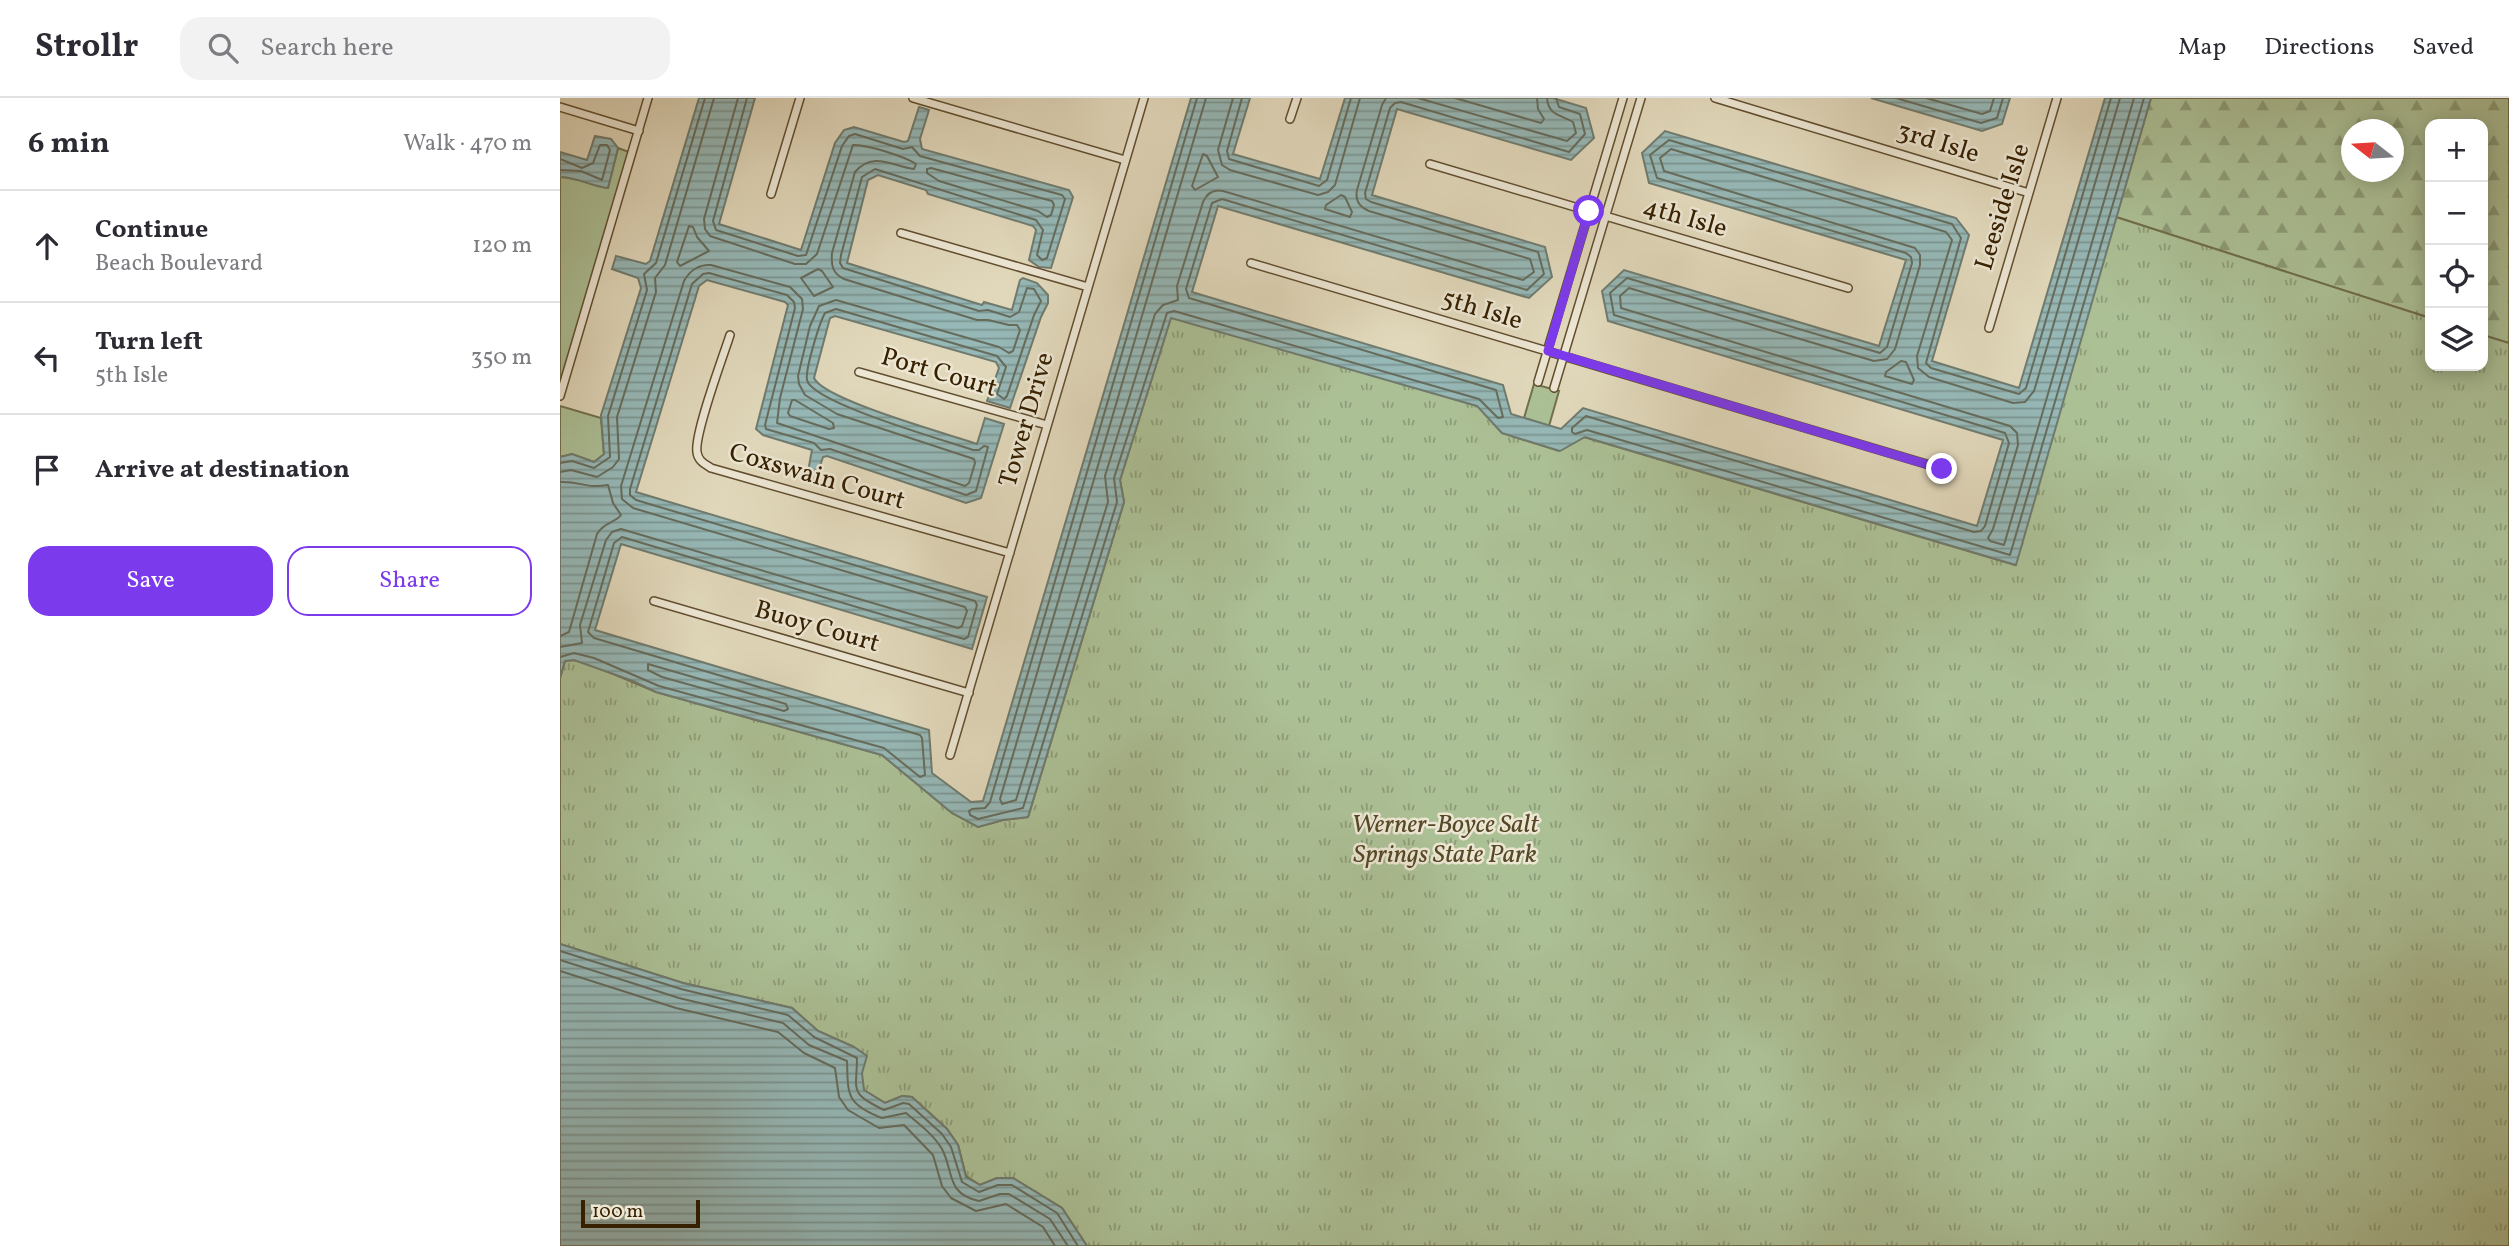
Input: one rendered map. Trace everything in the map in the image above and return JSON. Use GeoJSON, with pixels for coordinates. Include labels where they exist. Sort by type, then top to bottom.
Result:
{"type":"FeatureCollection","features":[{"type":"Feature","properties":{"kind":"street"},"geometry":{"type":"LineString","coordinates":[[560,396],[648,98]]}},
{"type":"Feature","properties":{"kind":"street"},"geometry":{"type":"LineString","coordinates":[[771,194],[800,98]]}},
{"type":"Feature","properties":{"kind":"street"},"geometry":{"type":"LineString","coordinates":[[913,98],[1125,160]]}},
{"type":"Feature","properties":{"kind":"street","name":"Tower Drive"},"geometry":{"type":"LineString","coordinates":[[950,755],[1144,98]]}},
{"type":"Feature","properties":{"kind":"street"},"geometry":{"type":"LineString","coordinates":[[1290,119],[1297,98]]}},
{"type":"Feature","properties":{"kind":"street"},"geometry":{"type":"LineString","coordinates":[[1538,382],[1623,98]]}},
{"type":"Feature","properties":{"kind":"street"},"geometry":{"type":"LineString","coordinates":[[1554,387],[1641,98]]}},
{"type":"Feature","properties":{"kind":"street","name":"3rd Isle"},"geometry":{"type":"LineString","coordinates":[[1715,98],[2029,193]]}},
{"type":"Feature","properties":{"kind":"street","name":"Leeside Isle"},"geometry":{"type":"LineString","coordinates":[[1989,328],[2057,98]]}},
{"type":"Feature","properties":{"kind":"street"},"geometry":{"type":"LineString","coordinates":[[560,107],[639,131]]}},
{"type":"Feature","properties":{"kind":"street","name":"4th Isle"},"geometry":{"type":"LineString","coordinates":[[1430,164],[1848,288]]}},
{"type":"Feature","properties":{"kind":"street"},"geometry":{"type":"LineString","coordinates":[[901,233],[1088,288]]}},
{"type":"Feature","properties":{"kind":"street","name":"5th Isle"},"geometry":{"type":"LineString","coordinates":[[1251,263],[1942,469]]}},
{"type":"Feature","properties":{"kind":"street","name":"Coxswain Court"},"geometry":{"type":"LineString","coordinates":[[730,335],[699,434],[697,452],[701,462],[711,468],[1010,553]]}},
{"type":"Feature","properties":{"kind":"street","name":"Port Court"},"geometry":{"type":"LineString","coordinates":[[859,372],[1047,425]]}},
{"type":"Feature","properties":{"kind":"street","name":"Buoy Court"},"geometry":{"type":"LineString","coordinates":[[654,601],[969,693]]}},
{"type":"Feature","properties":{"kind":"green space"},"geometry":{"type":"Polygon","coordinates":[[[2151,98],[2509,98],[2509,343],[2488,337],[2488,119],[2425,119],[2425,316],[2116,217],[2151,98]]]}},
{"type":"Feature","properties":{"kind":"green space"},"geometry":{"type":"Polygon","coordinates":[[[618,148],[629,152],[560,386],[560,177],[608,188],[618,148]]]}},
{"type":"Feature","properties":{"kind":"green space","name":"Werner-Boyce Salt Springs State Park"},"geometry":{"type":"Polygon","coordinates":[[[2116,217],[2425,316],[2425,371],[2488,371],[2488,337],[2509,343],[2509,1246],[1087,1246],[1062,1208],[1013,1178],[997,1178],[980,1185],[966,1176],[958,1145],[947,1129],[912,1097],[902,1096],[885,1103],[864,1090],[854,1047],[818,1031],[792,1008],[683,983],[560,944],[560,678],[565,661],[574,660],[592,665],[656,692],[882,755],[952,813],[978,827],[1028,817],[1124,502],[1120,480],[1171,317],[1478,406],[1502,433],[1559,451],[1584,437],[2015,565],[2116,217]]]}},
{"type":"Feature","properties":{"kind":"green space"},"geometry":{"type":"Polygon","coordinates":[[[1534,384],[1559,391],[1549,426],[1524,418],[1534,384]]]}},
{"type":"Feature","properties":{"kind":"green space"},"geometry":{"type":"Polygon","coordinates":[[[560,406],[601,418],[604,455],[594,462],[572,454],[560,457],[560,406]]]}},
{"type":"Feature","properties":{"kind":"water"},"geometry":{"type":"Polygon","coordinates":[[[699,98],[755,98],[719,224],[801,250],[835,143],[844,130],[854,127],[908,141],[919,107],[929,110],[920,139],[922,149],[1069,190],[1073,197],[1051,268],[1039,267],[1029,260],[1036,230],[1033,226],[928,194],[926,190],[878,175],[868,180],[847,263],[982,305],[984,302],[1012,310],[1020,280],[1023,278],[1037,283],[1048,295],[1048,303],[1010,408],[987,401],[999,368],[996,362],[835,316],[830,318],[814,378],[823,387],[862,406],[977,444],[985,418],[1004,424],[981,498],[966,503],[827,456],[823,457],[814,484],[806,482],[812,450],[763,435],[756,429],[788,305],[707,280],[699,286],[636,492],[987,597],[972,649],[621,544],[595,630],[929,730],[932,773],[971,802],[983,801],[1191,98],[1250,98],[1233,154],[1320,179],[1345,98],[1553,98],[1586,108],[1594,138],[1571,160],[1397,109],[1372,195],[1545,247],[1552,277],[1529,298],[1218,206],[1192,292],[1503,385],[1511,414],[1561,429],[1583,408],[1977,526],[2003,440],[1608,321],[1602,291],[1624,270],[1879,346],[1906,260],[1649,183],[1642,153],[1665,131],[1956,218],[1969,235],[1932,361],[2019,388],[2105,98],[2151,98],[2016,565],[1585,437],[1560,451],[1502,433],[1477,406],[1171,318],[1120,480],[1124,502],[1028,817],[978,827],[952,813],[882,755],[656,692],[574,660],[565,661],[560,678],[560,457],[572,454],[594,462],[604,454],[601,415],[641,288],[638,278],[612,269],[616,256],[646,264],[650,261],[699,98]]]}},
{"type":"Feature","properties":{"kind":"water"},"geometry":{"type":"Polygon","coordinates":[[[1871,98],[2010,98],[2002,124],[1982,131],[1871,98]]]}},
{"type":"Feature","properties":{"kind":"water"},"geometry":{"type":"Polygon","coordinates":[[[595,136],[611,139],[618,148],[608,188],[560,177],[560,152],[587,160],[595,136]]]}},
{"type":"Feature","properties":{"kind":"water"},"geometry":{"type":"Polygon","coordinates":[[[560,944],[683,983],[792,1008],[818,1031],[854,1047],[867,1056],[862,1073],[864,1090],[885,1103],[902,1096],[912,1097],[947,1129],[958,1145],[966,1177],[980,1185],[997,1178],[1013,1178],[1062,1208],[1087,1246],[560,1246],[560,944]]]}},
{"type":"Feature","properties":{"kind":"route"},"geometry":{"type":"LineString","coordinates":[[1589,211],[1548,351],[1942,469]]}}]}
